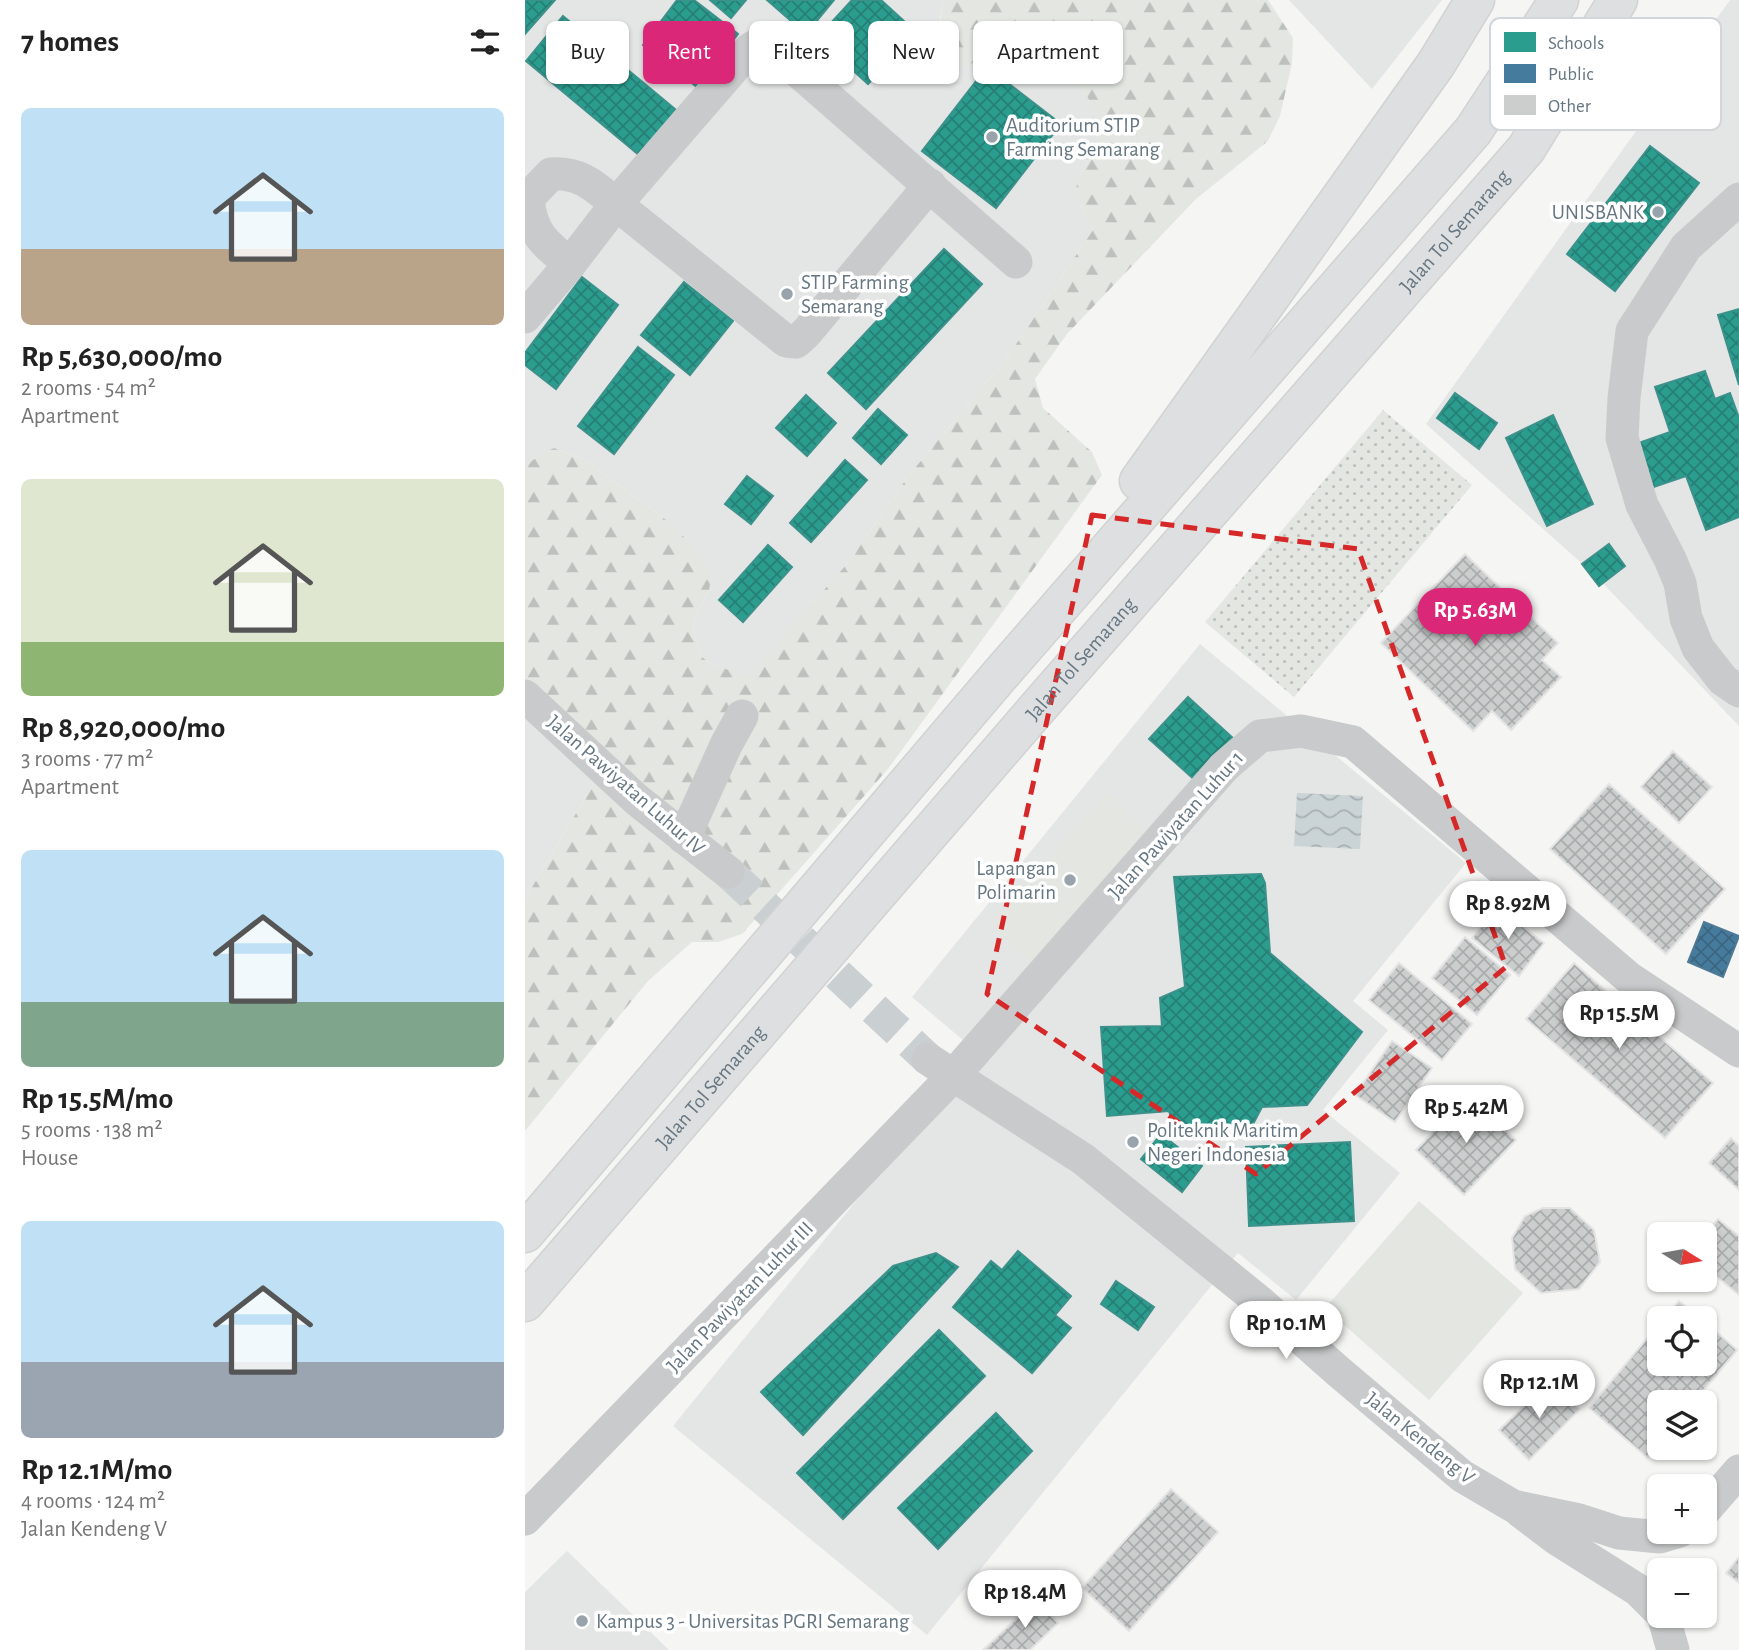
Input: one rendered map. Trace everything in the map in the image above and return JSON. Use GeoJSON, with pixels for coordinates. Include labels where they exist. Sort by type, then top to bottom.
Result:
{"type":"FeatureCollection","features":[{"type":"Feature","properties":{"kind":"highway"},"geometry":{"type":"LineString","coordinates":[[999,676],[1283,282],[1436,64],[1475,0]]}},
{"type":"Feature","properties":{"kind":"highway"},"geometry":{"type":"LineString","coordinates":[[1547,18],[1559,0]]}},
{"type":"Feature","properties":{"kind":"highway","name":"Jalan Tol Semarang"},"geometry":{"type":"LineString","coordinates":[[1607,18],[1618,0]]}},
{"type":"Feature","properties":{"kind":"highway"},"geometry":{"type":"LineString","coordinates":[[525,1233],[999,676],[1473,131],[1490,105]]}},
{"type":"Feature","properties":{"kind":"highway","name":"Jalan Tol Semarang"},"geometry":{"type":"LineString","coordinates":[[525,1302],[1043,702],[1526,149],[1538,130]]}},
{"type":"Feature","properties":{"kind":"street"},"geometry":{"type":"LineString","coordinates":[[525,317],[617,204],[750,49],[759,44],[769,46],[1016,262]]}},
{"type":"Feature","properties":{"kind":"street"},"geometry":{"type":"LineString","coordinates":[[570,264],[544,242],[535,230],[529,214],[526,197],[551,174],[562,173],[589,183],[786,341],[796,342],[930,185]]}},
{"type":"Feature","properties":{"kind":"street"},"geometry":{"type":"LineString","coordinates":[[1739,199],[1686,247],[1632,331],[1622,438],[1642,505],[1680,583],[1686,618],[1698,648],[1723,680],[1739,691]]}},
{"type":"Feature","properties":{"kind":"street","name":"Jalan Pawiyatan Luhur IV"},"geometry":{"type":"LineString","coordinates":[[525,696],[637,800],[728,873]]}},
{"type":"Feature","properties":{"kind":"street"},"geometry":{"type":"LineString","coordinates":[[684,838],[726,745],[743,716]]}},
{"type":"Feature","properties":{"kind":"street","name":"Jalan Pawiyatan Luhur 1"},"geometry":{"type":"LineString","coordinates":[[941,1067],[1224,767],[1261,736],[1301,731],[1353,742],[1629,978],[1739,1051]]}},
{"type":"Feature","properties":{"kind":"street","name":"Jalan Kendeng V"},"geometry":{"type":"LineString","coordinates":[[941,1067],[1083,1158],[1260,1302],[1462,1476],[1513,1506],[1579,1520],[1619,1533],[1647,1536]]}},
{"type":"Feature","properties":{"kind":"street","name":"Jalan Pawiyatan Luhur III"},"geometry":{"type":"LineString","coordinates":[[525,1519],[941,1067]]}},
{"type":"Feature","properties":{"kind":"street"},"geometry":{"type":"LineString","coordinates":[[1717,1496],[1739,1471]]}},
{"type":"Feature","properties":{"kind":"street"},"geometry":{"type":"LineString","coordinates":[[1513,1506],[1557,1539],[1638,1590],[1647,1599]]}},
{"type":"Feature","properties":{"kind":"street"},"geometry":{"type":"LineString","coordinates":[[1667,1628],[1674,1650]]}},
{"type":"Feature","properties":{"kind":"highlighted area"},"geometry":{"type":"Polygon","coordinates":[[[1092,515],[1358,549],[1506,967],[1256,1174],[987,994],[1092,515]]]}},
{"type":"Feature","properties":{"kind":"shaded area","name":"STIP Farming Semarang"},"geometry":{"type":"Polygon","coordinates":[[[525,0],[943,0],[940,21],[868,21],[868,84],[959,84],[959,31],[973,35],[973,84],[1079,84],[1082,87],[1101,121],[1100,133],[1079,177],[1078,201],[1093,230],[1006,359],[909,475],[846,565],[748,677],[713,665],[702,657],[693,630],[695,617],[709,590],[676,527],[583,459],[554,448],[525,466],[525,0]]]}},
{"type":"Feature","properties":{"kind":"shaded area"},"geometry":{"type":"Polygon","coordinates":[[[1289,0],[1442,0],[1372,89],[1289,0]]]}},
{"type":"Feature","properties":{"kind":"shaded area","name":"UNISBANK"},"geometry":{"type":"Polygon","coordinates":[[[1730,0],[1739,0],[1739,726],[1597,577],[1426,424],[1637,130],[1721,130],[1721,18],[1717,18],[1730,0]]]}},
{"type":"Feature","properties":{"kind":"shaded area","name":"Politeknik Maritim Negeri Indonesia"},"geometry":{"type":"Polygon","coordinates":[[[1200,644],[1466,863],[1353,1001],[1388,1030],[1323,1110],[1400,1173],[1296,1300],[1238,1253],[927,1635],[673,1426],[977,1052],[912,997],[1200,644]]]}},
{"type":"Feature","properties":{"kind":"shaded area"},"geometry":{"type":"Polygon","coordinates":[[[525,680],[607,761],[525,899],[525,680]]]}},
{"type":"Feature","properties":{"kind":"shaded area","name":"Kampus 3 - Universitas PGRI Semarang"},"geometry":{"type":"Polygon","coordinates":[[[567,1551],[669,1650],[525,1650],[525,1592],[567,1551]]]}},
{"type":"Feature","properties":{"kind":"green space"},"geometry":{"type":"Polygon","coordinates":[[[943,0],[1268,0],[1293,38],[1292,63],[1280,116],[1268,141],[1196,199],[1067,334],[1035,379],[1043,408],[1092,452],[1102,475],[888,769],[742,934],[718,942],[692,942],[648,981],[525,1131],[525,899],[607,761],[525,680],[525,466],[554,448],[583,459],[676,527],[706,565],[711,578],[709,590],[695,617],[693,630],[702,657],[713,665],[748,676],[846,565],[909,475],[1006,359],[1093,230],[1078,201],[1076,189],[1100,133],[1101,122],[1079,84],[1123,84],[1123,21],[973,21],[973,63],[964,68],[959,63],[959,21],[941,21],[943,0]]]}},
{"type":"Feature","properties":{"kind":"green space"},"geometry":{"type":"Polygon","coordinates":[[[1383,410],[1472,485],[1294,697],[1205,622],[1383,410]]]}},
{"type":"Feature","properties":{"kind":"green space","name":"Lapangan Polimarin"},"geometry":{"type":"Polygon","coordinates":[[[1107,794],[1151,834],[1033,965],[990,925],[1107,794]]]}},
{"type":"Feature","properties":{"kind":"green space"},"geometry":{"type":"Polygon","coordinates":[[[1419,1201],[1523,1293],[1429,1400],[1325,1308],[1419,1201]]]}},
{"type":"Feature","properties":{"kind":"water"},"geometry":{"type":"Polygon","coordinates":[[[1297,793],[1363,796],[1360,849],[1294,846],[1297,793]]]}},
{"type":"Feature","properties":{"kind":"building: Schools"},"geometry":{"type":"Polygon","coordinates":[[[525,0],[555,0],[525,34],[525,0]]]}},
{"type":"Feature","properties":{"kind":"building: Schools"},"geometry":{"type":"Polygon","coordinates":[[[677,0],[694,0],[721,21],[661,21],[677,0]]]}},
{"type":"Feature","properties":{"kind":"building: Schools"},"geometry":{"type":"Polygon","coordinates":[[[710,0],[746,0],[731,18],[710,0]]]}},
{"type":"Feature","properties":{"kind":"building: Schools"},"geometry":{"type":"Polygon","coordinates":[[[767,0],[834,0],[817,21],[791,21],[767,0]]]}},
{"type":"Feature","properties":{"kind":"building: Schools"},"geometry":{"type":"Polygon","coordinates":[[[852,0],[881,0],[904,21],[868,21],[868,84],[854,71],[854,21],[833,21],[852,0]]]}},
{"type":"Feature","properties":{"kind":"building: Schools"},"geometry":{"type":"Polygon","coordinates":[[[546,37],[546,78],[526,61],[546,37]]]}},
{"type":"Feature","properties":{"kind":"building: Schools"},"geometry":{"type":"Polygon","coordinates":[[[629,71],[676,110],[639,155],[554,84],[629,84],[629,71]]]}},
{"type":"Feature","properties":{"kind":"building: Schools","name":"Auditorium STIP Farming Semarang"},"geometry":{"type":"Polygon","coordinates":[[[974,84],[1009,84],[1061,124],[996,208],[922,151],[974,84]]]}},
{"type":"Feature","properties":{"kind":"building: Schools"},"geometry":{"type":"Polygon","coordinates":[[[1650,146],[1699,183],[1615,291],[1567,254],[1650,146]]]}},
{"type":"Feature","properties":{"kind":"building: Schools"},"geometry":{"type":"Polygon","coordinates":[[[944,249],[982,284],[866,409],[828,373],[944,249]]]}},
{"type":"Feature","properties":{"kind":"building: Schools"},"geometry":{"type":"Polygon","coordinates":[[[582,277],[618,305],[556,389],[525,365],[525,353],[582,277]]]}},
{"type":"Feature","properties":{"kind":"building: Schools"},"geometry":{"type":"Polygon","coordinates":[[[684,282],[733,321],[690,375],[641,335],[684,282]]]}},
{"type":"Feature","properties":{"kind":"building: Schools"},"geometry":{"type":"Polygon","coordinates":[[[1739,309],[1739,385],[1718,315],[1739,309]]]}},
{"type":"Feature","properties":{"kind":"building: Schools"},"geometry":{"type":"Polygon","coordinates":[[[638,347],[674,375],[614,454],[578,426],[638,347]]]}},
{"type":"Feature","properties":{"kind":"building: Schools"},"geometry":{"type":"Polygon","coordinates":[[[1705,371],[1715,399],[1730,393],[1739,418],[1739,517],[1706,530],[1686,476],[1642,491],[1627,447],[1670,432],[1655,387],[1705,371]]]}},
{"type":"Feature","properties":{"kind":"building: Schools"},"geometry":{"type":"Polygon","coordinates":[[[1455,393],[1497,423],[1479,449],[1437,418],[1455,393]]]}},
{"type":"Feature","properties":{"kind":"building: Schools"},"geometry":{"type":"Polygon","coordinates":[[[806,395],[836,423],[807,456],[776,428],[806,395]]]}},
{"type":"Feature","properties":{"kind":"building: Schools"},"geometry":{"type":"Polygon","coordinates":[[[878,409],[907,435],[881,464],[853,438],[878,409]]]}},
{"type":"Feature","properties":{"kind":"building: Schools"},"geometry":{"type":"Polygon","coordinates":[[[1553,415],[1593,504],[1547,526],[1506,438],[1553,415]]]}},
{"type":"Feature","properties":{"kind":"building: Schools"},"geometry":{"type":"Polygon","coordinates":[[[845,460],[867,480],[811,542],[790,523],[845,460]]]}},
{"type":"Feature","properties":{"kind":"building: Schools"},"geometry":{"type":"Polygon","coordinates":[[[747,476],[773,496],[751,524],[725,504],[747,476]]]}},
{"type":"Feature","properties":{"kind":"building: Schools"},"geometry":{"type":"Polygon","coordinates":[[[1609,544],[1625,566],[1599,586],[1582,564],[1609,544]]]}},
{"type":"Feature","properties":{"kind":"building: Schools"},"geometry":{"type":"Polygon","coordinates":[[[768,545],[792,567],[743,622],[719,600],[768,545]]]}},
{"type":"Feature","properties":{"kind":"building: Schools"},"geometry":{"type":"Polygon","coordinates":[[[1188,697],[1234,739],[1196,781],[1149,739],[1188,697]]]}},
{"type":"Feature","properties":{"kind":"building: Schools"},"geometry":{"type":"Polygon","coordinates":[[[1261,874],[1265,883],[1270,953],[1362,1032],[1307,1105],[1262,1107],[1252,1126],[1175,1131],[1169,1111],[1107,1116],[1101,1027],[1162,1026],[1160,998],[1185,987],[1174,877],[1261,874]]]}},
{"type":"Feature","properties":{"kind":"building: Schools"},"geometry":{"type":"Polygon","coordinates":[[[1161,1134],[1202,1166],[1182,1192],[1141,1159],[1161,1134]]]}},
{"type":"Feature","properties":{"kind":"building: Schools"},"geometry":{"type":"Polygon","coordinates":[[[1350,1142],[1354,1221],[1249,1226],[1246,1147],[1350,1142]]]}},
{"type":"Feature","properties":{"kind":"building: Schools"},"geometry":{"type":"Polygon","coordinates":[[[1018,1251],[1071,1296],[1055,1315],[1071,1328],[1032,1373],[953,1307],[991,1261],[1002,1270],[1018,1251]]]}},
{"type":"Feature","properties":{"kind":"building: Schools"},"geometry":{"type":"Polygon","coordinates":[[[936,1253],[958,1267],[803,1435],[761,1392],[893,1266],[936,1253]]]}},
{"type":"Feature","properties":{"kind":"building: Schools"},"geometry":{"type":"Polygon","coordinates":[[[1116,1281],[1154,1307],[1138,1330],[1101,1304],[1116,1281]]]}},
{"type":"Feature","properties":{"kind":"building: Schools"},"geometry":{"type":"Polygon","coordinates":[[[939,1330],[985,1376],[843,1519],[797,1473],[939,1330]]]}},
{"type":"Feature","properties":{"kind":"building: Schools"},"geometry":{"type":"Polygon","coordinates":[[[996,1413],[1032,1451],[938,1549],[898,1508],[996,1413]]]}},
{"type":"Feature","properties":{"kind":"building: Public"},"geometry":{"type":"Polygon","coordinates":[[[1704,922],[1739,936],[1723,977],[1688,962],[1704,922]]]}},
{"type":"Feature","properties":{"kind":"building: Other"},"geometry":{"type":"Polygon","coordinates":[[[1465,554],[1558,643],[1542,660],[1561,677],[1511,730],[1492,711],[1473,731],[1381,643],[1465,554]]]}},
{"type":"Feature","properties":{"kind":"building: Other"},"geometry":{"type":"Polygon","coordinates":[[[1673,751],[1712,787],[1679,823],[1641,787],[1673,751]]]}},
{"type":"Feature","properties":{"kind":"building: Other"},"geometry":{"type":"Polygon","coordinates":[[[1609,784],[1725,889],[1666,954],[1550,849],[1609,784]]]}},
{"type":"Feature","properties":{"kind":"building: Other"},"geometry":{"type":"Polygon","coordinates":[[[1497,906],[1544,943],[1519,976],[1472,938],[1497,906]]]}},
{"type":"Feature","properties":{"kind":"building: Other"},"geometry":{"type":"Polygon","coordinates":[[[1465,937],[1510,975],[1477,1015],[1432,978],[1465,937]]]}},
{"type":"Feature","properties":{"kind":"building: Other"},"geometry":{"type":"Polygon","coordinates":[[[1399,963],[1472,1024],[1442,1060],[1369,1000],[1399,963]]]}},
{"type":"Feature","properties":{"kind":"building: Other"},"geometry":{"type":"Polygon","coordinates":[[[1574,963],[1713,1083],[1665,1138],[1526,1019],[1574,963]]]}},
{"type":"Feature","properties":{"kind":"building: Other"},"geometry":{"type":"Polygon","coordinates":[[[1392,1041],[1432,1068],[1395,1122],[1355,1095],[1392,1041]]]}},
{"type":"Feature","properties":{"kind":"building: Other"},"geometry":{"type":"Polygon","coordinates":[[[1468,1094],[1516,1140],[1464,1195],[1416,1150],[1468,1094]]]}},
{"type":"Feature","properties":{"kind":"building: Other"},"geometry":{"type":"Polygon","coordinates":[[[1731,1138],[1739,1146],[1739,1190],[1709,1163],[1731,1138]]]}},
{"type":"Feature","properties":{"kind":"building: Other"},"geometry":{"type":"Polygon","coordinates":[[[1543,1208],[1570,1208],[1594,1230],[1600,1262],[1579,1289],[1541,1293],[1515,1269],[1512,1238],[1525,1216],[1543,1208]]]}},
{"type":"Feature","properties":{"kind":"building: Other"},"geometry":{"type":"Polygon","coordinates":[[[1718,1219],[1739,1236],[1739,1295],[1717,1277],[1716,1222],[1718,1219]]]}},
{"type":"Feature","properties":{"kind":"building: Other"},"geometry":{"type":"Polygon","coordinates":[[[1717,1332],[1737,1350],[1717,1374],[1717,1332]]]}},
{"type":"Feature","properties":{"kind":"building: Other"},"geometry":{"type":"Polygon","coordinates":[[[1647,1338],[1647,1376],[1716,1376],[1704,1390],[1647,1390],[1647,1457],[1589,1408],[1647,1338]]]}},
{"type":"Feature","properties":{"kind":"building: Other"},"geometry":{"type":"Polygon","coordinates":[[[1550,1380],[1580,1409],[1529,1460],[1499,1430],[1550,1380]]]}},
{"type":"Feature","properties":{"kind":"building: Other"},"geometry":{"type":"Polygon","coordinates":[[[1171,1489],[1218,1532],[1129,1631],[1082,1588],[1171,1489]]]}},
{"type":"Feature","properties":{"kind":"building: Other"},"geometry":{"type":"Polygon","coordinates":[[[1739,1557],[1739,1583],[1726,1573],[1739,1557]]]}},
{"type":"Feature","properties":{"kind":"building: Other"},"geometry":{"type":"Polygon","coordinates":[[[1036,1600],[1058,1623],[1030,1650],[983,1650],[1036,1600]]]}},
{"type":"Feature","properties":{"kind":"tunnel"},"geometry":{"type":"LineString","coordinates":[[728,872],[928,1059]]}},
{"type":"Feature","properties":{"kind":"place","name":"Auditorium STIP Farming Semarang"},"geometry":{"type":"Point","coordinates":[992,137]}},
{"type":"Feature","properties":{"kind":"place","name":"UNISBANK"},"geometry":{"type":"Point","coordinates":[1658,212]}},
{"type":"Feature","properties":{"kind":"place","name":"STIP Farming Semarang"},"geometry":{"type":"Point","coordinates":[787,294]}},
{"type":"Feature","properties":{"kind":"place","name":"Lapangan Polimarin"},"geometry":{"type":"Point","coordinates":[1070,880]}},
{"type":"Feature","properties":{"kind":"place","name":"Politeknik Maritim Negeri Indonesia"},"geometry":{"type":"Point","coordinates":[1133,1142]}},
{"type":"Feature","properties":{"kind":"place","name":"Kampus 3 - Universitas PGRI Semarang"},"geometry":{"type":"Point","coordinates":[582,1621]}}]}
